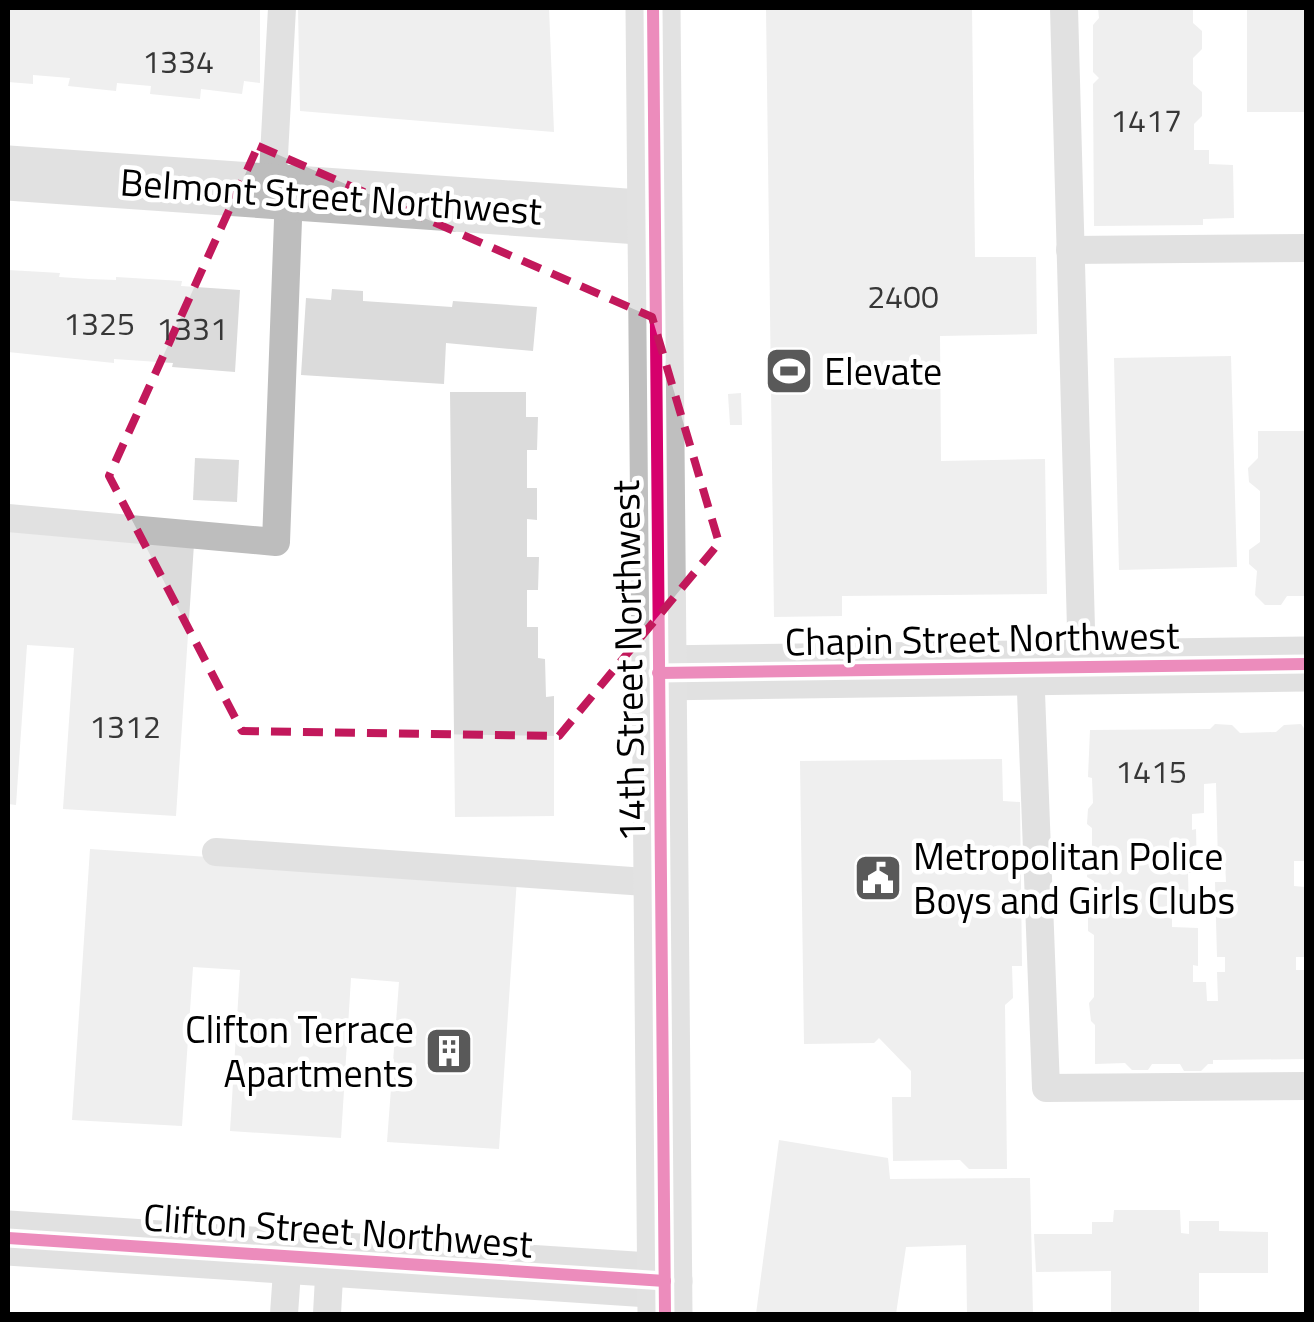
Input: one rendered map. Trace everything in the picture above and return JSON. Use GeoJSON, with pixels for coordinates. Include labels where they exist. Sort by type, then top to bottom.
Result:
{"type":"FeatureCollection","features":[{"type":"Feature","properties":{"kind":"main road","name":"14th Street Northwest"},"geometry":{"type":"LineString","coordinates":[[653,8],[665,1298]]}},
{"type":"Feature","properties":{"kind":"street","name":"Belmont Street Northwest"},"geometry":{"type":"LineString","coordinates":[[8,173],[654,218]]}},
{"type":"Feature","properties":{"kind":"street","name":"Chapin Street Northwest"},"geometry":{"type":"LineString","coordinates":[[658,673],[1306,664]]}},
{"type":"Feature","properties":{"kind":"street","name":"Clifton Street Northwest"},"geometry":{"type":"LineString","coordinates":[[8,1238],[309,1258],[665,1298]]}},
{"type":"Feature","properties":{"kind":"lane"},"geometry":{"type":"LineString","coordinates":[[8,518],[276,542],[282,8]]}},
{"type":"Feature","properties":{"kind":"lane"},"geometry":{"type":"LineString","coordinates":[[1064,8],[1070,250],[1046,1088],[1306,1086]]}},
{"type":"Feature","properties":{"kind":"lane"},"geometry":{"type":"LineString","coordinates":[[1070,250],[1306,248]]}},
{"type":"Feature","properties":{"kind":"lane"},"geometry":{"type":"LineString","coordinates":[[216,852],[660,883]]}},
{"type":"Feature","properties":{"kind":"lane"},"geometry":{"type":"LineString","coordinates":[[284,1314],[309,1258]]}},
{"type":"Feature","properties":{"kind":"lane"},"geometry":{"type":"LineString","coordinates":[[309,1258],[327,1314]]}},
{"type":"Feature","properties":{"kind":"highlighted area"},"geometry":{"type":"Polygon","coordinates":[[[258,146],[652,317],[719,543],[559,736],[242,731],[109,476],[258,146]]]}},
{"type":"Feature","properties":{"kind":"building"},"geometry":{"type":"Polygon","coordinates":[[[8,8],[260,8],[260,83],[244,81],[242,94],[201,89],[200,99],[150,94],[151,86],[117,83],[116,91],[68,86],[70,78],[33,75],[33,84],[8,82],[8,8]]]}},
{"type":"Feature","properties":{"kind":"building"},"geometry":{"type":"Polygon","coordinates":[[[298,8],[549,8],[554,132],[300,111],[298,8]]]}},
{"type":"Feature","properties":{"kind":"building"},"geometry":{"type":"Polygon","coordinates":[[[766,8],[972,8],[975,257],[1036,257],[1037,334],[940,336],[941,461],[1045,459],[1047,594],[842,596],[842,616],[774,617],[766,8]]]}},
{"type":"Feature","properties":{"kind":"building"},"geometry":{"type":"Polygon","coordinates":[[[1098,8],[1193,8],[1193,23],[1202,31],[1202,49],[1193,58],[1193,84],[1202,92],[1202,116],[1194,124],[1194,150],[1209,150],[1209,164],[1233,165],[1234,218],[1203,219],[1203,225],[1094,226],[1093,84],[1099,78],[1093,72],[1093,25],[1099,18],[1098,8]]]}},
{"type":"Feature","properties":{"kind":"building"},"geometry":{"type":"Polygon","coordinates":[[[1247,8],[1306,8],[1306,112],[1247,112],[1247,8]]]}},
{"type":"Feature","properties":{"kind":"building"},"geometry":{"type":"Polygon","coordinates":[[[8,270],[89,279],[182,281],[181,286],[240,290],[235,372],[172,367],[173,363],[114,359],[114,363],[8,352],[8,270]]]}},
{"type":"Feature","properties":{"kind":"building"},"geometry":{"type":"Polygon","coordinates":[[[332,289],[363,291],[363,301],[452,307],[453,301],[537,307],[533,351],[446,343],[444,384],[301,375],[306,298],[331,300],[332,289]]]}},
{"type":"Feature","properties":{"kind":"building"},"geometry":{"type":"Polygon","coordinates":[[[1231,356],[1237,567],[1119,570],[1114,358],[1231,356]]]}},
{"type":"Feature","properties":{"kind":"building"},"geometry":{"type":"Polygon","coordinates":[[[450,392],[526,392],[526,417],[538,417],[537,450],[527,450],[527,488],[537,488],[537,520],[527,519],[527,557],[539,557],[538,590],[527,590],[527,627],[538,627],[538,658],[545,659],[546,697],[554,696],[554,816],[455,817],[450,392]]]}},
{"type":"Feature","properties":{"kind":"building"},"geometry":{"type":"Polygon","coordinates":[[[741,393],[742,425],[730,425],[728,394],[741,393]]]}},
{"type":"Feature","properties":{"kind":"building"},"geometry":{"type":"Polygon","coordinates":[[[1258,431],[1306,431],[1306,596],[1287,596],[1281,605],[1265,605],[1255,595],[1257,571],[1249,564],[1249,550],[1260,542],[1260,491],[1249,482],[1248,468],[1258,458],[1258,431]]]}},
{"type":"Feature","properties":{"kind":"building"},"geometry":{"type":"Polygon","coordinates":[[[195,458],[239,460],[237,502],[193,500],[195,458]]]}},
{"type":"Feature","properties":{"kind":"building"},"geometry":{"type":"Polygon","coordinates":[[[8,531],[194,544],[176,816],[63,809],[74,648],[27,645],[16,805],[8,804],[8,531]]]}},
{"type":"Feature","properties":{"kind":"building"},"geometry":{"type":"Polygon","coordinates":[[[1215,724],[1232,725],[1240,733],[1276,732],[1284,725],[1301,724],[1306,731],[1304,861],[1294,861],[1294,886],[1305,887],[1306,957],[1296,957],[1296,970],[1305,970],[1306,1059],[1213,1060],[1201,1071],[1184,1071],[1180,1064],[1152,1064],[1148,1070],[1132,1070],[1125,1063],[1095,1064],[1095,1025],[1089,1003],[1094,997],[1094,935],[1088,931],[1088,914],[1094,908],[1094,881],[1087,877],[1087,863],[1092,855],[1092,828],[1087,824],[1088,809],[1093,803],[1092,778],[1088,777],[1090,730],[1210,729],[1215,724]],[[1216,783],[1204,784],[1204,813],[1192,814],[1197,873],[1188,873],[1189,916],[1172,916],[1172,927],[1198,928],[1198,966],[1193,965],[1193,982],[1206,982],[1207,1001],[1218,1001],[1217,972],[1225,972],[1225,957],[1217,957],[1215,882],[1226,882],[1225,861],[1218,862],[1216,783]]]}},
{"type":"Feature","properties":{"kind":"building"},"geometry":{"type":"Polygon","coordinates":[[[1002,759],[1003,801],[1020,802],[1022,966],[1012,966],[1013,998],[1005,1005],[1007,1169],[969,1169],[960,1160],[893,1161],[892,1097],[911,1097],[911,1071],[879,1038],[874,1043],[804,1044],[800,761],[1002,759]]]}},
{"type":"Feature","properties":{"kind":"building","name":"Clifton Terrace Apartments"},"geometry":{"type":"Polygon","coordinates":[[[90,849],[517,878],[499,1149],[387,1142],[399,982],[351,978],[341,1138],[230,1131],[240,970],[193,967],[182,1126],[72,1120],[90,849]]]}},
{"type":"Feature","properties":{"kind":"building"},"geometry":{"type":"Polygon","coordinates":[[[779,1140],[888,1158],[890,1179],[1030,1178],[1033,1314],[967,1314],[966,1245],[906,1247],[896,1314],[756,1314],[779,1140]]]}},
{"type":"Feature","properties":{"kind":"building"},"geometry":{"type":"Polygon","coordinates":[[[1114,1210],[1180,1210],[1181,1233],[1189,1234],[1189,1221],[1219,1221],[1219,1231],[1268,1232],[1268,1273],[1199,1273],[1199,1314],[1111,1314],[1111,1271],[1036,1272],[1034,1234],[1092,1234],[1092,1222],[1113,1222],[1114,1210]]]}},
{"type":"Feature","properties":{"kind":"cycle path"},"geometry":{"type":"LineString","coordinates":[[653,8],[665,1314]]}},
{"type":"Feature","properties":{"kind":"cycle path"},"geometry":{"type":"LineString","coordinates":[[658,673],[1306,664]]}},
{"type":"Feature","properties":{"kind":"cycle path"},"geometry":{"type":"LineString","coordinates":[[8,1238],[665,1281]]}},
{"type":"Feature","properties":{"kind":"place","name":"Elevate"},"geometry":{"type":"Point","coordinates":[789,371]}},
{"type":"Feature","properties":{"kind":"place","name":"Metropolitan Police Boys and Girls Clubs"},"geometry":{"type":"Point","coordinates":[878,878]}},
{"type":"Feature","properties":{"kind":"place","name":"Clifton Terrace Apartments"},"geometry":{"type":"Point","coordinates":[449,1051]}}]}
